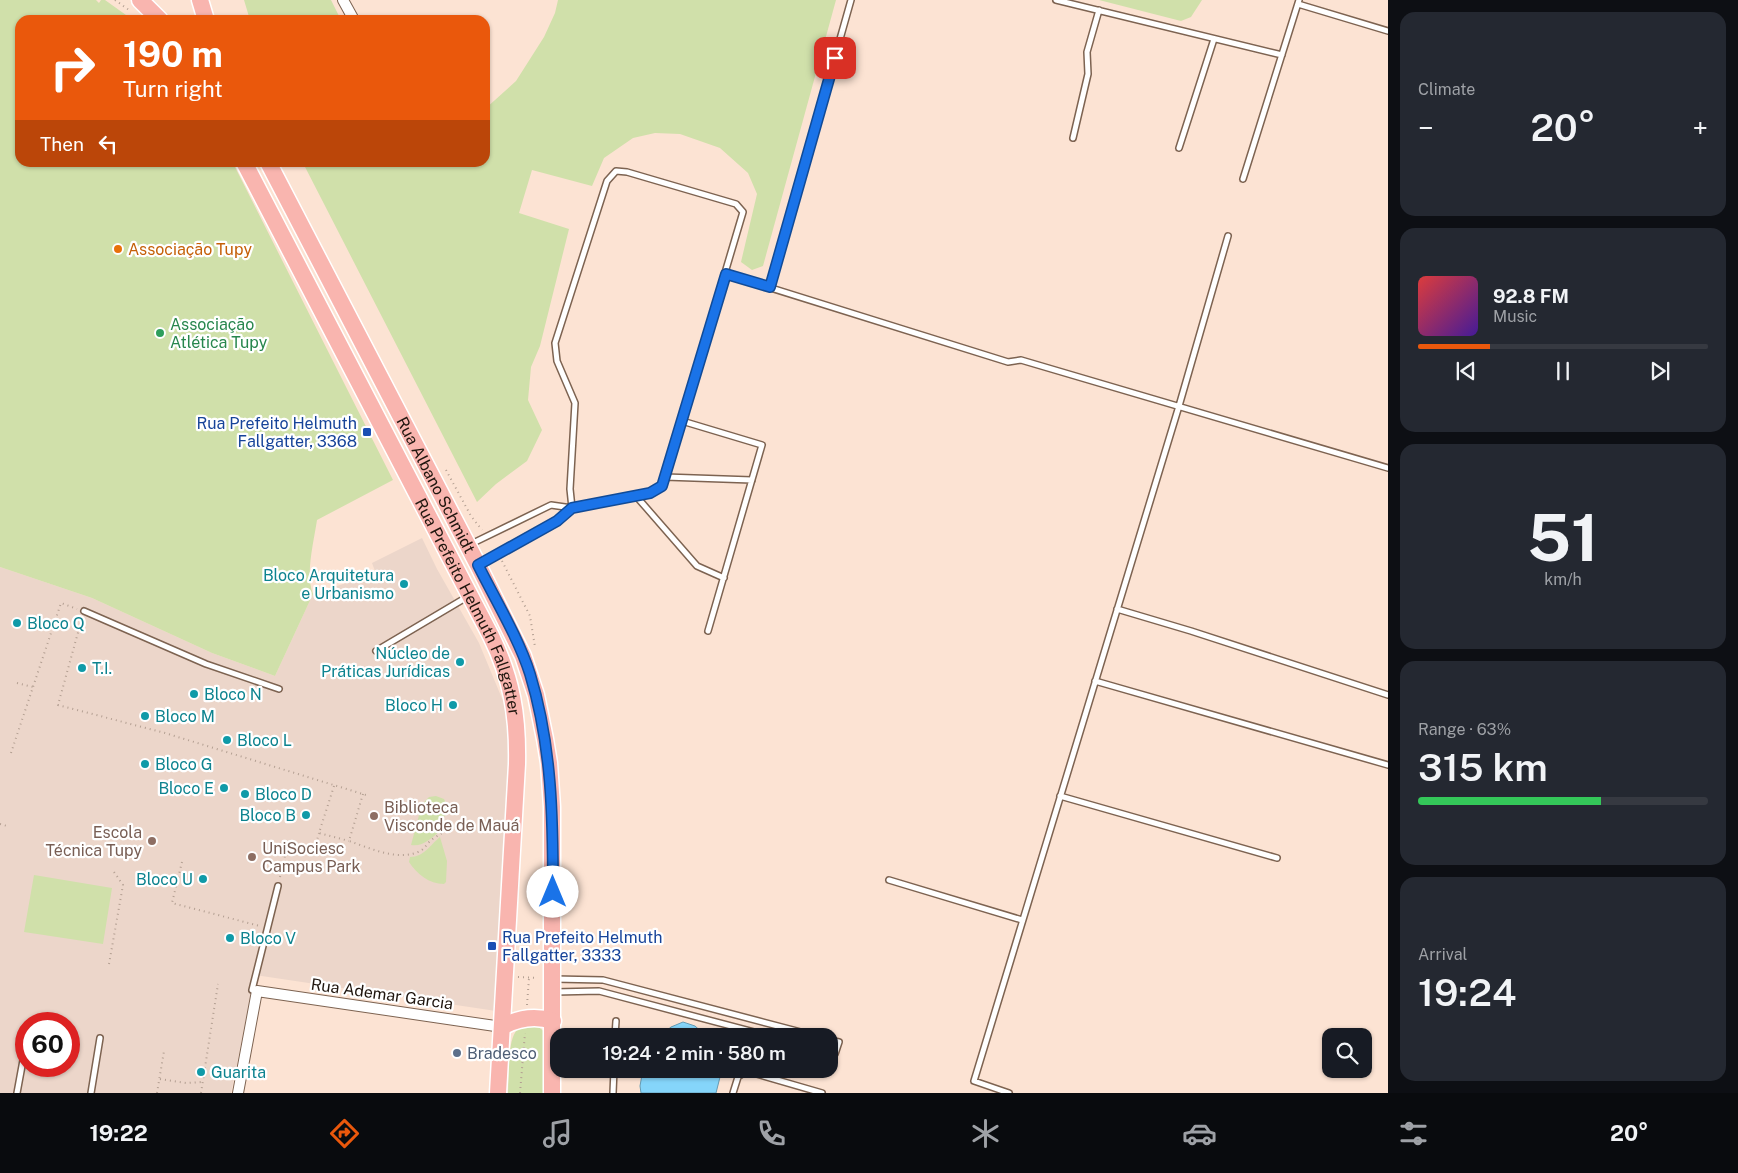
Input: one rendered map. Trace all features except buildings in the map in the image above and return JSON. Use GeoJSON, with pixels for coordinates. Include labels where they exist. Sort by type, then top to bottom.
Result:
{"type":"FeatureCollection","features":[{"type":"Feature","properties":{"kind":"main road"},"geometry":{"type":"LineString","coordinates":[[200,0],[204,15]]}},
{"type":"Feature","properties":{"kind":"main road"},"geometry":{"type":"LineString","coordinates":[[136,6],[151,15]]}},
{"type":"Feature","properties":{"kind":"main road","name":"Rua Prefeito Helmuth Fallgatter"},"geometry":{"type":"LineString","coordinates":[[247,167],[469,595],[502,661],[507,677],[517,721],[517,764],[498,1093]]}},
{"type":"Feature","properties":{"kind":"main road","name":"Rua Albano Schmidt"},"geometry":{"type":"LineString","coordinates":[[271,167],[478,565],[523,656],[536,695],[549,763],[552,814],[552,1093]]}},
{"type":"Feature","properties":{"kind":"main road"},"geometry":{"type":"LineString","coordinates":[[502,1027],[526,1018],[542,1018],[553,1021]]}},
{"type":"Feature","properties":{"kind":"street"},"geometry":{"type":"LineString","coordinates":[[343,0],[351,15]]}},
{"type":"Feature","properties":{"kind":"street"},"geometry":{"type":"LineString","coordinates":[[238,1093],[254,990]]}},
{"type":"Feature","properties":{"kind":"street","name":"Rua Ademar Garcia"},"geometry":{"type":"LineString","coordinates":[[254,990],[502,1027]]}},
{"type":"Feature","properties":{"kind":"lane"},"geometry":{"type":"LineString","coordinates":[[770,287],[851,0]]}},
{"type":"Feature","properties":{"kind":"lane"},"geometry":{"type":"LineString","coordinates":[[1056,0],[1282,56]]}},
{"type":"Feature","properties":{"kind":"lane"},"geometry":{"type":"LineString","coordinates":[[1243,180],[1299,2],[1388,31]]}},
{"type":"Feature","properties":{"kind":"lane"},"geometry":{"type":"LineString","coordinates":[[1073,138],[1088,74],[1088,52],[1099,10]]}},
{"type":"Feature","properties":{"kind":"lane"},"geometry":{"type":"LineString","coordinates":[[1179,148],[1214,38]]}},
{"type":"Feature","properties":{"kind":"lane"},"geometry":{"type":"LineString","coordinates":[[468,546],[551,506],[572,508],[650,493],[662,486],[743,212],[736,204],[627,172],[616,171],[607,181],[555,343],[556,361],[575,403],[570,489],[572,508]]}},
{"type":"Feature","properties":{"kind":"lane"},"geometry":{"type":"LineString","coordinates":[[1009,1093],[974,1081],[1179,406],[1228,236]]}},
{"type":"Feature","properties":{"kind":"lane"},"geometry":{"type":"LineString","coordinates":[[726,274],[1008,362],[1021,360],[1388,468]]}},
{"type":"Feature","properties":{"kind":"lane"},"geometry":{"type":"LineString","coordinates":[[682,421],[762,445],[708,631]]}},
{"type":"Feature","properties":{"kind":"lane"},"geometry":{"type":"LineString","coordinates":[[665,477],[752,480]]}},
{"type":"Feature","properties":{"kind":"lane"},"geometry":{"type":"LineString","coordinates":[[636,496],[697,566],[724,578]]}},
{"type":"Feature","properties":{"kind":"lane"},"geometry":{"type":"LineString","coordinates":[[478,565],[557,521],[572,508]]}},
{"type":"Feature","properties":{"kind":"lane"},"geometry":{"type":"LineString","coordinates":[[376,651],[469,595]]}},
{"type":"Feature","properties":{"kind":"lane"},"geometry":{"type":"LineString","coordinates":[[1117,609],[1388,695]]}},
{"type":"Feature","properties":{"kind":"lane"},"geometry":{"type":"LineString","coordinates":[[84,611],[206,664],[279,689]]}},
{"type":"Feature","properties":{"kind":"lane"},"geometry":{"type":"LineString","coordinates":[[1095,681],[1388,765]]}},
{"type":"Feature","properties":{"kind":"lane"},"geometry":{"type":"LineString","coordinates":[[1060,796],[1277,858]]}},
{"type":"Feature","properties":{"kind":"lane"},"geometry":{"type":"LineString","coordinates":[[889,880],[1022,920]]}},
{"type":"Feature","properties":{"kind":"lane"},"geometry":{"type":"LineString","coordinates":[[254,990],[278,886]]}},
{"type":"Feature","properties":{"kind":"lane"},"geometry":{"type":"LineString","coordinates":[[552,986],[603,980],[786,1028]]}},
{"type":"Feature","properties":{"kind":"lane"},"geometry":{"type":"LineString","coordinates":[[552,986],[599,990],[739,1028]]}},
{"type":"Feature","properties":{"kind":"lane"},"geometry":{"type":"LineString","coordinates":[[616,1021],[616,1028]]}},
{"type":"Feature","properties":{"kind":"lane"},"geometry":{"type":"LineString","coordinates":[[91,1093],[100,1038]]}},
{"type":"Feature","properties":{"kind":"lane"},"geometry":{"type":"LineString","coordinates":[[733,1093],[738,1077],[746,1071],[822,1093]]}},
{"type":"Feature","properties":{"kind":"lane"},"geometry":{"type":"LineString","coordinates":[[17,1093],[20,1077]]}},
{"type":"Feature","properties":{"kind":"lane"},"geometry":{"type":"LineString","coordinates":[[612,1093],[613,1078]]}},
{"type":"Feature","properties":{"kind":"path"},"geometry":{"type":"LineString","coordinates":[[115,0],[136,6]]}},
{"type":"Feature","properties":{"kind":"path"},"geometry":{"type":"LineString","coordinates":[[11,753],[61,603],[84,611],[58,705],[165,733],[365,794],[349,841]]}},
{"type":"Feature","properties":{"kind":"path"},"geometry":{"type":"LineString","coordinates":[[17,682],[33,687]]}},
{"type":"Feature","properties":{"kind":"path"},"geometry":{"type":"LineString","coordinates":[[278,886],[287,847],[313,855],[334,786]]}},
{"type":"Feature","properties":{"kind":"path"},"geometry":{"type":"LineString","coordinates":[[0,824],[7,826]]}},
{"type":"Feature","properties":{"kind":"path"},"geometry":{"type":"LineString","coordinates":[[319,833],[390,855],[417,852],[447,830]]}},
{"type":"Feature","properties":{"kind":"path"},"geometry":{"type":"LineString","coordinates":[[182,862],[172,903],[267,928]]}},
{"type":"Feature","properties":{"kind":"path"},"geometry":{"type":"LineString","coordinates":[[109,964],[123,885],[112,869]]}},
{"type":"Feature","properties":{"kind":"path"},"geometry":{"type":"LineString","coordinates":[[505,975],[530,978],[552,986]]}},
{"type":"Feature","properties":{"kind":"path"},"geometry":{"type":"LineString","coordinates":[[520,1093],[530,978]]}},
{"type":"Feature","properties":{"kind":"path"},"geometry":{"type":"LineString","coordinates":[[201,1093],[218,984]]}},
{"type":"Feature","properties":{"kind":"path"},"geometry":{"type":"LineString","coordinates":[[157,1093],[164,1051]]}},
{"type":"Feature","properties":{"kind":"path"},"geometry":{"type":"LineString","coordinates":[[160,1079],[186,1083],[202,1082]]}},
{"type":"Feature","properties":{"kind":"shaded area","name":"UniSociesc Campus Park"},"geometry":{"type":"Polygon","coordinates":[[[422,538],[437,569],[479,643],[508,713],[510,740],[496,1011],[255,975],[231,1093],[0,1093],[0,567],[92,598],[212,653],[275,676],[313,594],[375,571],[372,563],[422,538]]]}},
{"type":"Feature","properties":{"kind":"green space","name":"Associação Atlética Tupy"},"geometry":{"type":"Polygon","coordinates":[[[0,0],[96,0],[99,3],[101,0],[105,0],[126,15],[15,15],[15,167],[235,167],[393,480],[317,520],[310,567],[313,594],[275,676],[212,653],[92,598],[0,567],[0,0]]]}},
{"type":"Feature","properties":{"kind":"green space"},"geometry":{"type":"Polygon","coordinates":[[[244,0],[331,0],[338,15],[248,15],[244,0]]]}},
{"type":"Feature","properties":{"kind":"green space"},"geometry":{"type":"Polygon","coordinates":[[[558,0],[836,0],[763,266],[752,270],[741,262],[757,194],[748,173],[720,148],[680,134],[655,133],[633,138],[604,158],[592,186],[532,170],[519,213],[569,229],[540,346],[531,367],[528,400],[542,430],[527,461],[496,484],[477,502],[305,167],[490,167],[490,104],[516,81],[544,37],[555,13],[558,0]]]}},
{"type":"Feature","properties":{"kind":"green space"},"geometry":{"type":"Polygon","coordinates":[[[1099,0],[1202,0],[1191,17],[1181,21],[1099,0]]]}},
{"type":"Feature","properties":{"kind":"green space"},"geometry":{"type":"Polygon","coordinates":[[[436,796],[444,799],[449,809],[443,819],[441,830],[431,839],[419,845],[411,845],[422,804],[429,797],[436,796]]]}},
{"type":"Feature","properties":{"kind":"green space"},"geometry":{"type":"Polygon","coordinates":[[[440,837],[447,861],[446,882],[444,884],[424,878],[409,862],[410,857],[423,853],[440,837]]]}},
{"type":"Feature","properties":{"kind":"green space"},"geometry":{"type":"Polygon","coordinates":[[[34,875],[112,888],[103,944],[24,932],[34,875]]]}},
{"type":"Feature","properties":{"kind":"green space"},"geometry":{"type":"Polygon","coordinates":[[[536,1025],[546,1033],[548,1093],[508,1093],[510,1051],[514,1035],[521,1027],[536,1025]]]}},
{"type":"Feature","properties":{"kind":"water"},"geometry":{"type":"Polygon","coordinates":[[[683,1022],[697,1028],[670,1028],[683,1022]]]}},
{"type":"Feature","properties":{"kind":"water"},"geometry":{"type":"Polygon","coordinates":[[[641,1078],[720,1078],[716,1093],[641,1093],[641,1078]]]}},
{"type":"Feature","properties":{"kind":"place","name":"Associação Tupy"},"geometry":{"type":"Point","coordinates":[118,249]}},
{"type":"Feature","properties":{"kind":"place","name":"Associação Atlética Tupy"},"geometry":{"type":"Point","coordinates":[160,333]}},
{"type":"Feature","properties":{"kind":"place","name":"Rua Prefeito Helmuth Fallgatter, 3368"},"geometry":{"type":"Point","coordinates":[367,432]}},
{"type":"Feature","properties":{"kind":"place","name":"Bloco Arquitetura e Urbanismo"},"geometry":{"type":"Point","coordinates":[404,584]}},
{"type":"Feature","properties":{"kind":"place","name":"Bloco Q"},"geometry":{"type":"Point","coordinates":[17,623]}},
{"type":"Feature","properties":{"kind":"place","name":"Núcleo de Práticas Jurídicas"},"geometry":{"type":"Point","coordinates":[460,662]}},
{"type":"Feature","properties":{"kind":"place","name":"T.I."},"geometry":{"type":"Point","coordinates":[82,668]}},
{"type":"Feature","properties":{"kind":"place","name":"Bloco N"},"geometry":{"type":"Point","coordinates":[194,694]}},
{"type":"Feature","properties":{"kind":"place","name":"Bloco H"},"geometry":{"type":"Point","coordinates":[453,705]}},
{"type":"Feature","properties":{"kind":"place","name":"Bloco M"},"geometry":{"type":"Point","coordinates":[145,716]}},
{"type":"Feature","properties":{"kind":"place","name":"Bloco L"},"geometry":{"type":"Point","coordinates":[227,740]}},
{"type":"Feature","properties":{"kind":"place","name":"Bloco G"},"geometry":{"type":"Point","coordinates":[145,764]}},
{"type":"Feature","properties":{"kind":"place","name":"Bloco E"},"geometry":{"type":"Point","coordinates":[224,788]}},
{"type":"Feature","properties":{"kind":"place","name":"Bloco D"},"geometry":{"type":"Point","coordinates":[245,794]}},
{"type":"Feature","properties":{"kind":"place","name":"Bloco B"},"geometry":{"type":"Point","coordinates":[306,815]}},
{"type":"Feature","properties":{"kind":"place","name":"Biblioteca Visconde de Mauá"},"geometry":{"type":"Point","coordinates":[374,816]}},
{"type":"Feature","properties":{"kind":"place","name":"Escola Técnica Tupy"},"geometry":{"type":"Point","coordinates":[152,841]}},
{"type":"Feature","properties":{"kind":"place","name":"UniSociesc Campus Park"},"geometry":{"type":"Point","coordinates":[252,857]}},
{"type":"Feature","properties":{"kind":"place","name":"Bloco U"},"geometry":{"type":"Point","coordinates":[203,879]}},
{"type":"Feature","properties":{"kind":"place","name":"Bloco V"},"geometry":{"type":"Point","coordinates":[230,938]}},
{"type":"Feature","properties":{"kind":"place","name":"Rua Prefeito Helmuth Fallgatter, 3333"},"geometry":{"type":"Point","coordinates":[492,946]}},
{"type":"Feature","properties":{"kind":"place","name":"Bradesco"},"geometry":{"type":"Point","coordinates":[457,1053]}},
{"type":"Feature","properties":{"kind":"place","name":"Guarita"},"geometry":{"type":"Point","coordinates":[201,1072]}},
{"type":"Feature","properties":{"kind":"route"},"geometry":{"type":"LineString","coordinates":[[553,892],[553,829],[549,763],[536,695],[523,656],[478,565],[557,521],[572,508],[650,493],[662,486],[726,274],[770,287],[835,58]]}}]}
